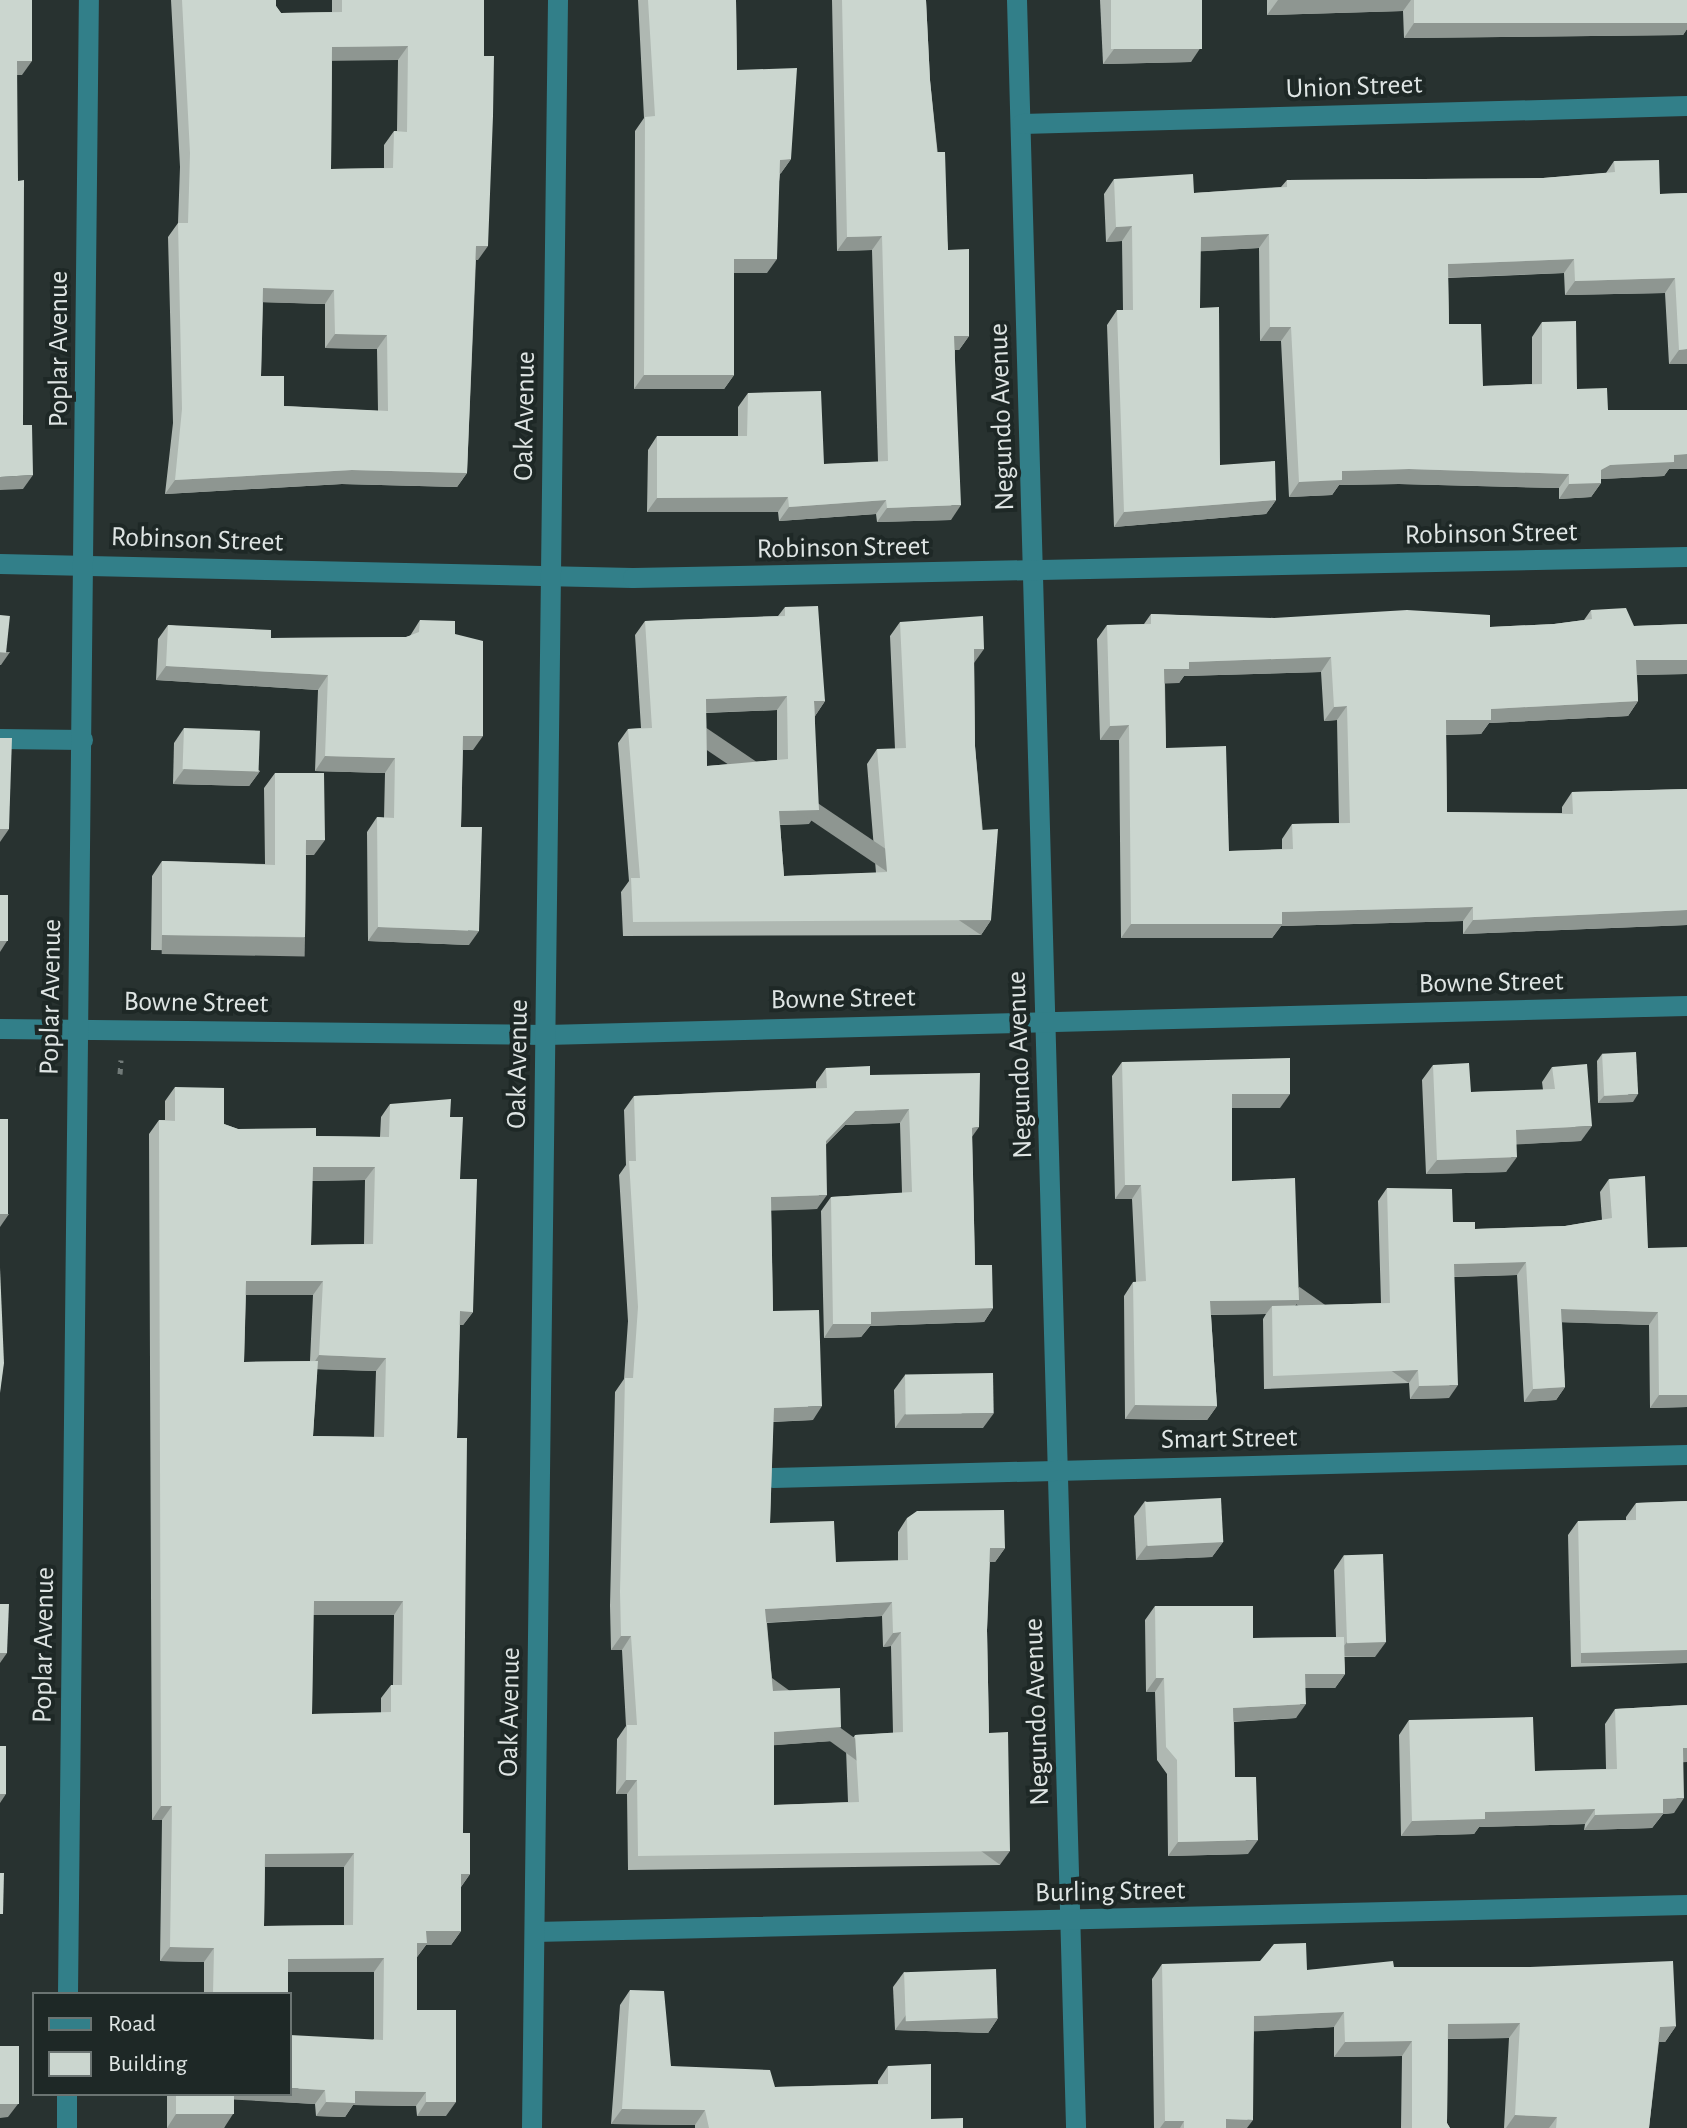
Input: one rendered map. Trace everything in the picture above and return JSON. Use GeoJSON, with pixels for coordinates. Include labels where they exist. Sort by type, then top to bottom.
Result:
{"type":"FeatureCollection","features":[{"type":"Feature","properties":{"kind":"street","name":"Poplar Avenue"},"geometry":{"type":"LineString","coordinates":[[68,1992],[86,565],[89,0]]}},
{"type":"Feature","properties":{"kind":"street","name":"Oak Avenue"},"geometry":{"type":"LineString","coordinates":[[532,2128],[558,0]]}},
{"type":"Feature","properties":{"kind":"street","name":"Negundo Avenue"},"geometry":{"type":"LineString","coordinates":[[1017,0],[1076,2128]]}},
{"type":"Feature","properties":{"kind":"street","name":"Union Street"},"geometry":{"type":"LineString","coordinates":[[1022,124],[1687,106]]}},
{"type":"Feature","properties":{"kind":"street","name":"Robinson Street"},"geometry":{"type":"LineString","coordinates":[[0,564],[551,578],[1035,573],[1687,557]]}},
{"type":"Feature","properties":{"kind":"street"},"geometry":{"type":"LineString","coordinates":[[0,739],[83,740]]}},
{"type":"Feature","properties":{"kind":"street","name":"Bowne Street"},"geometry":{"type":"LineString","coordinates":[[0,1029],[546,1035],[1687,1006]]}},
{"type":"Feature","properties":{"kind":"street","name":"Smart Street"},"geometry":{"type":"LineString","coordinates":[[773,1478],[1687,1455]]}},
{"type":"Feature","properties":{"kind":"street","name":"Burling Street"},"geometry":{"type":"LineString","coordinates":[[535,1932],[1687,1905]]}},
{"type":"Feature","properties":{"kind":"street"},"geometry":{"type":"LineString","coordinates":[[67,2096],[67,2128]]}},
{"type":"Feature","properties":{"kind":"path"},"geometry":{"type":"LineString","coordinates":[[120,1074],[121,1060]]}},
{"type":"Feature","properties":{"kind":"path"},"geometry":{"type":"LineString","coordinates":[[38,1070],[39,1061]]}},
{"type":"Feature","properties":{"kind":"building"},"geometry":{"type":"Polygon","coordinates":[[[0,0],[32,0],[32,61],[17,61],[18,181],[24,180],[23,425],[32,425],[33,475],[0,477],[0,0]]]}},
{"type":"Feature","properties":{"kind":"building"},"geometry":{"type":"Polygon","coordinates":[[[182,0],[276,0],[281,13],[342,12],[342,0],[484,0],[484,56],[494,56],[493,116],[488,246],[476,246],[467,473],[352,470],[175,480],[182,409],[178,223],[188,223],[190,153],[182,0]],[[408,46],[332,47],[331,169],[393,168],[394,131],[407,132],[408,46]],[[263,288],[261,376],[284,376],[284,406],[388,411],[387,335],[335,334],[334,290],[263,288]]]}},
{"type":"Feature","properties":{"kind":"building"},"geometry":{"type":"Polygon","coordinates":[[[648,0],[736,0],[737,70],[797,68],[791,159],[780,160],[777,259],[734,259],[734,375],[644,375],[645,117],[655,116],[648,0]]]}},
{"type":"Feature","properties":{"kind":"building"},"geometry":{"type":"Polygon","coordinates":[[[842,0],[926,0],[937,152],[945,152],[948,250],[969,249],[969,336],[954,336],[961,505],[887,508],[886,500],[789,507],[788,497],[657,498],[657,436],[747,436],[748,393],[821,391],[824,464],[888,461],[882,236],[847,237],[842,0]]]}},
{"type":"Feature","properties":{"kind":"building"},"geometry":{"type":"Polygon","coordinates":[[[1111,0],[1202,0],[1202,49],[1111,49],[1111,0]]]}},
{"type":"Feature","properties":{"kind":"building"},"geometry":{"type":"Polygon","coordinates":[[[1414,0],[1687,0],[1687,23],[1414,23],[1414,0]]]}},
{"type":"Feature","properties":{"kind":"building"},"geometry":{"type":"Polygon","coordinates":[[[1659,160],[1660,194],[1687,193],[1687,349],[1679,350],[1675,278],[1575,281],[1574,259],[1448,264],[1449,324],[1481,324],[1483,386],[1542,384],[1542,322],[1576,321],[1577,389],[1607,388],[1608,410],[1687,410],[1687,454],[1674,455],[1674,462],[1610,465],[1601,470],[1601,483],[1569,484],[1569,474],[1409,469],[1342,471],[1342,480],[1299,482],[1291,327],[1270,327],[1269,234],[1201,237],[1200,308],[1219,307],[1220,465],[1275,461],[1276,500],[1124,512],[1117,310],[1133,310],[1132,226],[1116,227],[1114,179],[1193,174],[1194,193],[1287,187],[1287,180],[1543,178],[1615,172],[1614,161],[1659,160]]]}},
{"type":"Feature","properties":{"kind":"building"},"geometry":{"type":"Polygon","coordinates":[[[818,606],[825,701],[814,701],[819,810],[779,811],[784,876],[887,872],[877,749],[906,748],[900,622],[983,616],[984,649],[974,649],[975,746],[982,830],[998,829],[991,920],[633,922],[631,878],[640,878],[628,729],[652,728],[645,621],[785,616],[785,607],[818,606]],[[787,696],[706,699],[707,766],[788,759],[787,696]]]}},
{"type":"Feature","properties":{"kind":"building"},"geometry":{"type":"Polygon","coordinates":[[[1626,608],[1634,626],[1687,624],[1687,660],[1636,660],[1638,701],[1491,709],[1491,720],[1446,720],[1447,812],[1573,814],[1572,792],[1687,789],[1687,910],[1473,920],[1473,907],[1282,912],[1282,924],[1131,924],[1129,725],[1110,726],[1107,625],[1151,624],[1151,614],[1274,618],[1407,610],[1490,615],[1490,627],[1592,619],[1591,610],[1626,608]],[[1331,657],[1189,662],[1189,669],[1164,669],[1166,748],[1226,746],[1229,851],[1293,849],[1292,824],[1350,823],[1347,706],[1334,707],[1331,657]]]}},
{"type":"Feature","properties":{"kind":"building"},"geometry":{"type":"Polygon","coordinates":[[[0,615],[10,616],[6,653],[0,652],[0,615]]]}},
{"type":"Feature","properties":{"kind":"building"},"geometry":{"type":"Polygon","coordinates":[[[420,620],[455,621],[455,634],[483,641],[483,736],[463,736],[461,827],[482,827],[479,931],[378,927],[377,817],[394,818],[395,758],[325,756],[328,675],[166,666],[168,625],[271,630],[271,638],[406,637],[419,632],[420,620]]]}},
{"type":"Feature","properties":{"kind":"building"},"geometry":{"type":"Polygon","coordinates":[[[184,728],[260,731],[259,772],[183,769],[184,728]]]}},
{"type":"Feature","properties":{"kind":"building"},"geometry":{"type":"Polygon","coordinates":[[[0,738],[12,738],[9,829],[0,829],[0,738]]]}},
{"type":"Feature","properties":{"kind":"building"},"geometry":{"type":"Polygon","coordinates":[[[275,773],[324,773],[325,840],[306,840],[305,937],[162,935],[162,861],[275,865],[275,773]]]}},
{"type":"Feature","properties":{"kind":"building"},"geometry":{"type":"Polygon","coordinates":[[[0,895],[8,895],[8,941],[0,941],[0,895]]]}},
{"type":"Feature","properties":{"kind":"building"},"geometry":{"type":"Polygon","coordinates":[[[1636,1052],[1638,1094],[1604,1096],[1602,1054],[1636,1052]]]}},
{"type":"Feature","properties":{"kind":"building"},"geometry":{"type":"Polygon","coordinates":[[[1290,1058],[1290,1094],[1232,1094],[1232,1181],[1295,1178],[1299,1300],[1210,1301],[1217,1406],[1135,1405],[1133,1282],[1146,1281],[1141,1185],[1125,1185],[1122,1062],[1290,1058]]]}},
{"type":"Feature","properties":{"kind":"building"},"geometry":{"type":"Polygon","coordinates":[[[1469,1063],[1471,1092],[1555,1089],[1552,1067],[1587,1064],[1592,1126],[1516,1130],[1517,1157],[1437,1160],[1433,1065],[1469,1063]]]}},
{"type":"Feature","properties":{"kind":"building"},"geometry":{"type":"Polygon","coordinates":[[[870,1066],[870,1075],[980,1073],[979,1127],[972,1128],[975,1265],[992,1265],[993,1308],[871,1312],[871,1324],[833,1324],[831,1197],[912,1192],[909,1109],[855,1111],[826,1141],[827,1195],[771,1197],[773,1311],[819,1310],[822,1406],[774,1408],[770,1523],[834,1521],[836,1562],[908,1560],[907,1518],[917,1511],[1004,1510],[1005,1548],[990,1548],[987,1630],[989,1733],[1008,1732],[1010,1851],[638,1856],[637,1780],[626,1780],[627,1725],[637,1725],[631,1636],[621,1636],[620,1592],[625,1378],[633,1378],[638,1307],[629,1161],[636,1161],[634,1096],[827,1088],[826,1068],[870,1066]],[[892,1602],[765,1609],[773,1691],[840,1688],[841,1727],[774,1732],[774,1805],[859,1802],[855,1735],[903,1732],[901,1632],[893,1633],[892,1602]]]}},
{"type":"Feature","properties":{"kind":"building"},"geometry":{"type":"Polygon","coordinates":[[[175,1087],[224,1088],[224,1124],[238,1129],[316,1128],[316,1136],[389,1137],[390,1104],[451,1099],[450,1117],[463,1117],[460,1179],[477,1179],[473,1312],[460,1311],[457,1438],[467,1438],[463,1833],[470,1833],[470,1874],[461,1874],[461,1931],[426,1931],[427,1943],[417,1943],[417,2010],[456,2010],[456,2102],[426,2102],[426,2092],[355,2091],[355,2103],[326,2102],[325,2090],[292,2088],[292,2035],[383,2040],[384,1958],[288,1959],[288,1992],[213,1992],[214,1948],[170,1947],[172,1806],[161,1806],[159,1120],[175,1121],[175,1087]],[[313,1167],[311,1245],[373,1244],[375,1167],[313,1167]],[[246,1281],[244,1362],[318,1361],[313,1436],[384,1437],[386,1358],[319,1355],[323,1281],[246,1281]],[[314,1601],[312,1714],[391,1712],[391,1685],[402,1685],[403,1601],[314,1601]],[[354,1853],[265,1854],[264,1926],[353,1925],[354,1853]]]}},
{"type":"Feature","properties":{"kind":"building"},"geometry":{"type":"Polygon","coordinates":[[[0,1119],[8,1119],[8,1214],[0,1214],[0,1119]]]}},
{"type":"Feature","properties":{"kind":"building"},"geometry":{"type":"Polygon","coordinates":[[[1645,1176],[1648,1248],[1687,1247],[1687,1395],[1659,1395],[1658,1312],[1561,1309],[1565,1387],[1533,1389],[1526,1262],[1454,1264],[1458,1385],[1419,1386],[1418,1370],[1273,1376],[1272,1306],[1390,1303],[1387,1188],[1452,1189],[1453,1222],[1475,1222],[1475,1229],[1565,1226],[1612,1218],[1609,1179],[1645,1176]]]}},
{"type":"Feature","properties":{"kind":"building"},"geometry":{"type":"Polygon","coordinates":[[[0,1268],[4,1363],[0,1393],[0,1268]]]}},
{"type":"Feature","properties":{"kind":"building"},"geometry":{"type":"Polygon","coordinates":[[[993,1373],[994,1413],[906,1415],[905,1375],[993,1373]]]}},
{"type":"Feature","properties":{"kind":"building"},"geometry":{"type":"Polygon","coordinates":[[[1221,1498],[1223,1542],[1147,1546],[1145,1502],[1221,1498]]]}},
{"type":"Feature","properties":{"kind":"building"},"geometry":{"type":"Polygon","coordinates":[[[1687,1501],[1687,1650],[1581,1653],[1578,1521],[1636,1520],[1636,1503],[1687,1501]]]}},
{"type":"Feature","properties":{"kind":"building"},"geometry":{"type":"Polygon","coordinates":[[[1383,1554],[1386,1642],[1347,1643],[1344,1555],[1383,1554]]]}},
{"type":"Feature","properties":{"kind":"building"},"geometry":{"type":"Polygon","coordinates":[[[0,1604],[9,1604],[7,1653],[0,1653],[0,1604]]]}},
{"type":"Feature","properties":{"kind":"building"},"geometry":{"type":"Polygon","coordinates":[[[1155,1606],[1253,1606],[1253,1638],[1344,1637],[1345,1674],[1305,1674],[1306,1704],[1233,1708],[1235,1777],[1256,1777],[1258,1840],[1178,1842],[1177,1760],[1166,1747],[1164,1678],[1156,1678],[1155,1606]]]}},
{"type":"Feature","properties":{"kind":"building"},"geometry":{"type":"Polygon","coordinates":[[[1687,1705],[1687,1748],[1683,1748],[1684,1798],[1663,1799],[1663,1813],[1595,1815],[1595,1809],[1485,1812],[1485,1819],[1412,1821],[1409,1720],[1533,1717],[1535,1771],[1617,1769],[1615,1709],[1687,1705]]]}},
{"type":"Feature","properties":{"kind":"building"},"geometry":{"type":"Polygon","coordinates":[[[0,1746],[6,1746],[6,1794],[0,1794],[0,1746]]]}},
{"type":"Feature","properties":{"kind":"building"},"geometry":{"type":"Polygon","coordinates":[[[0,1873],[4,1873],[3,1914],[0,1914],[0,1873]]]}},
{"type":"Feature","properties":{"kind":"building"},"geometry":{"type":"Polygon","coordinates":[[[1306,1943],[1307,1970],[1393,1961],[1394,1967],[1530,1967],[1673,1961],[1676,2026],[1660,2027],[1649,2128],[1556,2128],[1557,2117],[1515,2115],[1520,2023],[1448,2024],[1447,2123],[1450,2128],[1412,2128],[1412,2041],[1345,2042],[1344,2012],[1254,2016],[1253,2120],[1226,2119],[1226,2128],[1184,2128],[1184,2121],[1165,2121],[1162,1964],[1260,1961],[1274,1944],[1306,1943]]]}},
{"type":"Feature","properties":{"kind":"building"},"geometry":{"type":"Polygon","coordinates":[[[996,1969],[998,2018],[906,2021],[904,1972],[996,1969]]]}},
{"type":"Feature","properties":{"kind":"building"},"geometry":{"type":"Polygon","coordinates":[[[630,1990],[664,1991],[671,2066],[770,2070],[775,2087],[888,2084],[888,2066],[931,2064],[931,2119],[963,2118],[963,2128],[709,2128],[705,2110],[622,2109],[630,1990]]]}},
{"type":"Feature","properties":{"kind":"building"},"geometry":{"type":"Polygon","coordinates":[[[0,2046],[19,2046],[19,2104],[0,2104],[0,2046]]]}},
{"type":"Feature","properties":{"kind":"building"},"geometry":{"type":"Polygon","coordinates":[[[176,2096],[234,2096],[234,2114],[176,2114],[176,2096]]]}}]}
